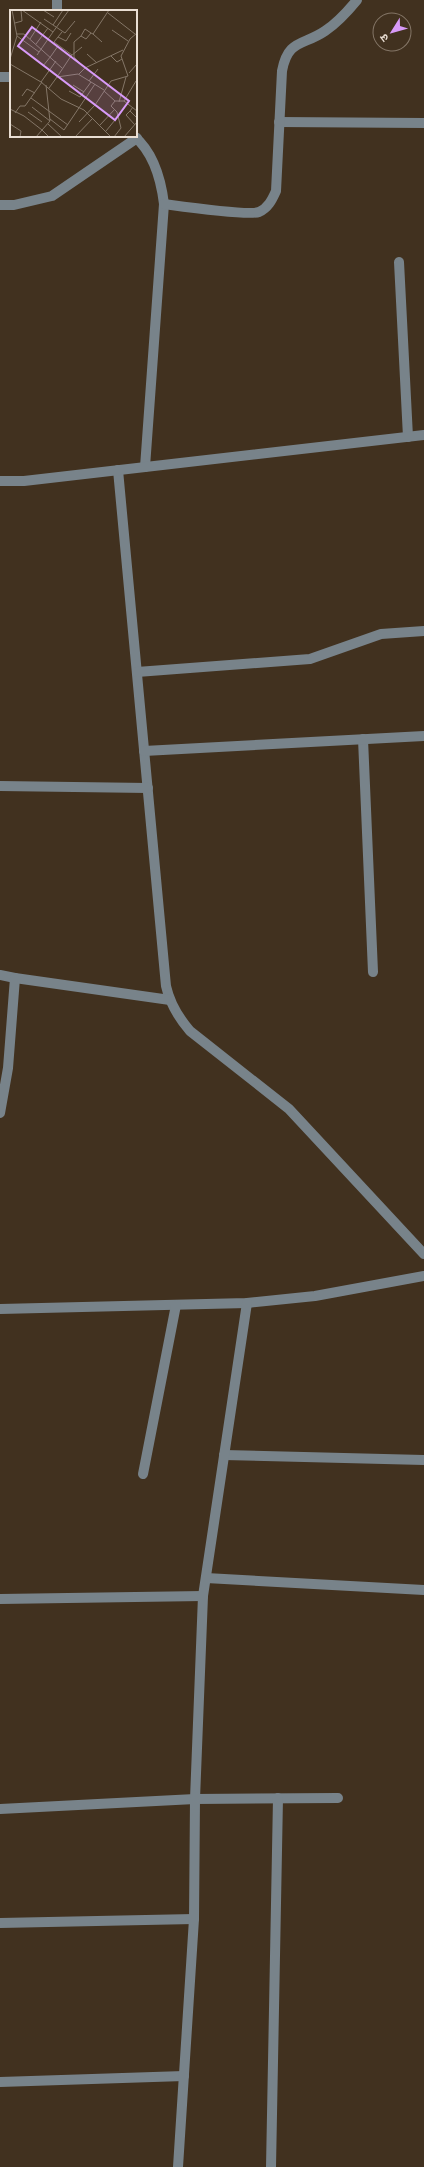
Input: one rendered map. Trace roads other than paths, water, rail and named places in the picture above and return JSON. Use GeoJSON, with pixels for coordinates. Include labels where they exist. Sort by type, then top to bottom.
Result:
{"type":"FeatureCollection","features":[{"type":"Feature","properties":{"kind":"street"},"geometry":{"type":"LineString","coordinates":[[164,204],[244,213],[258,212],[269,204],[276,191],[279,122],[285,57],[293,47],[325,31],[356,0]]}},
{"type":"Feature","properties":{"kind":"street"},"geometry":{"type":"LineString","coordinates":[[279,122],[424,123]]}},
{"type":"Feature","properties":{"kind":"street"},"geometry":{"type":"LineString","coordinates":[[0,205],[14,205],[52,196],[135,137],[152,159],[161,184],[164,204],[144,467]]}},
{"type":"Feature","properties":{"kind":"street"},"geometry":{"type":"LineString","coordinates":[[398,262],[408,437]]}},
{"type":"Feature","properties":{"kind":"street"},"geometry":{"type":"LineString","coordinates":[[0,482],[24,481],[424,435]]}},
{"type":"Feature","properties":{"kind":"street"},"geometry":{"type":"LineString","coordinates":[[118,470],[166,986],[170,1000],[178,1017],[190,1031],[289,1109],[424,1254]]}},
{"type":"Feature","properties":{"kind":"street"},"geometry":{"type":"LineString","coordinates":[[137,672],[310,659],[381,634],[424,632]]}},
{"type":"Feature","properties":{"kind":"street"},"geometry":{"type":"LineString","coordinates":[[144,751],[424,736]]}},
{"type":"Feature","properties":{"kind":"street"},"geometry":{"type":"LineString","coordinates":[[362,739],[373,972]]}},
{"type":"Feature","properties":{"kind":"street"},"geometry":{"type":"LineString","coordinates":[[0,786],[148,788]]}},
{"type":"Feature","properties":{"kind":"street"},"geometry":{"type":"LineString","coordinates":[[0,975],[170,1000]]}},
{"type":"Feature","properties":{"kind":"street"},"geometry":{"type":"LineString","coordinates":[[0,1113],[8,1068],[15,978]]}},
{"type":"Feature","properties":{"kind":"street"},"geometry":{"type":"LineString","coordinates":[[0,1309],[247,1303],[315,1296],[424,1276]]}},
{"type":"Feature","properties":{"kind":"street"},"geometry":{"type":"LineString","coordinates":[[178,2167],[194,1919],[195,1799],[203,1596],[247,1303]]}},
{"type":"Feature","properties":{"kind":"street"},"geometry":{"type":"LineString","coordinates":[[143,1474],[176,1305]]}},
{"type":"Feature","properties":{"kind":"street"},"geometry":{"type":"LineString","coordinates":[[224,1455],[424,1460]]}},
{"type":"Feature","properties":{"kind":"street"},"geometry":{"type":"LineString","coordinates":[[206,1578],[424,1590]]}},
{"type":"Feature","properties":{"kind":"street"},"geometry":{"type":"LineString","coordinates":[[0,1599],[203,1596]]}},
{"type":"Feature","properties":{"kind":"street"},"geometry":{"type":"LineString","coordinates":[[271,2167],[278,1798]]}},
{"type":"Feature","properties":{"kind":"street"},"geometry":{"type":"LineString","coordinates":[[0,1809],[195,1799],[338,1798]]}},
{"type":"Feature","properties":{"kind":"street"},"geometry":{"type":"LineString","coordinates":[[0,1923],[194,1919]]}},
{"type":"Feature","properties":{"kind":"street"},"geometry":{"type":"LineString","coordinates":[[0,2082],[184,2076]]}}]}
